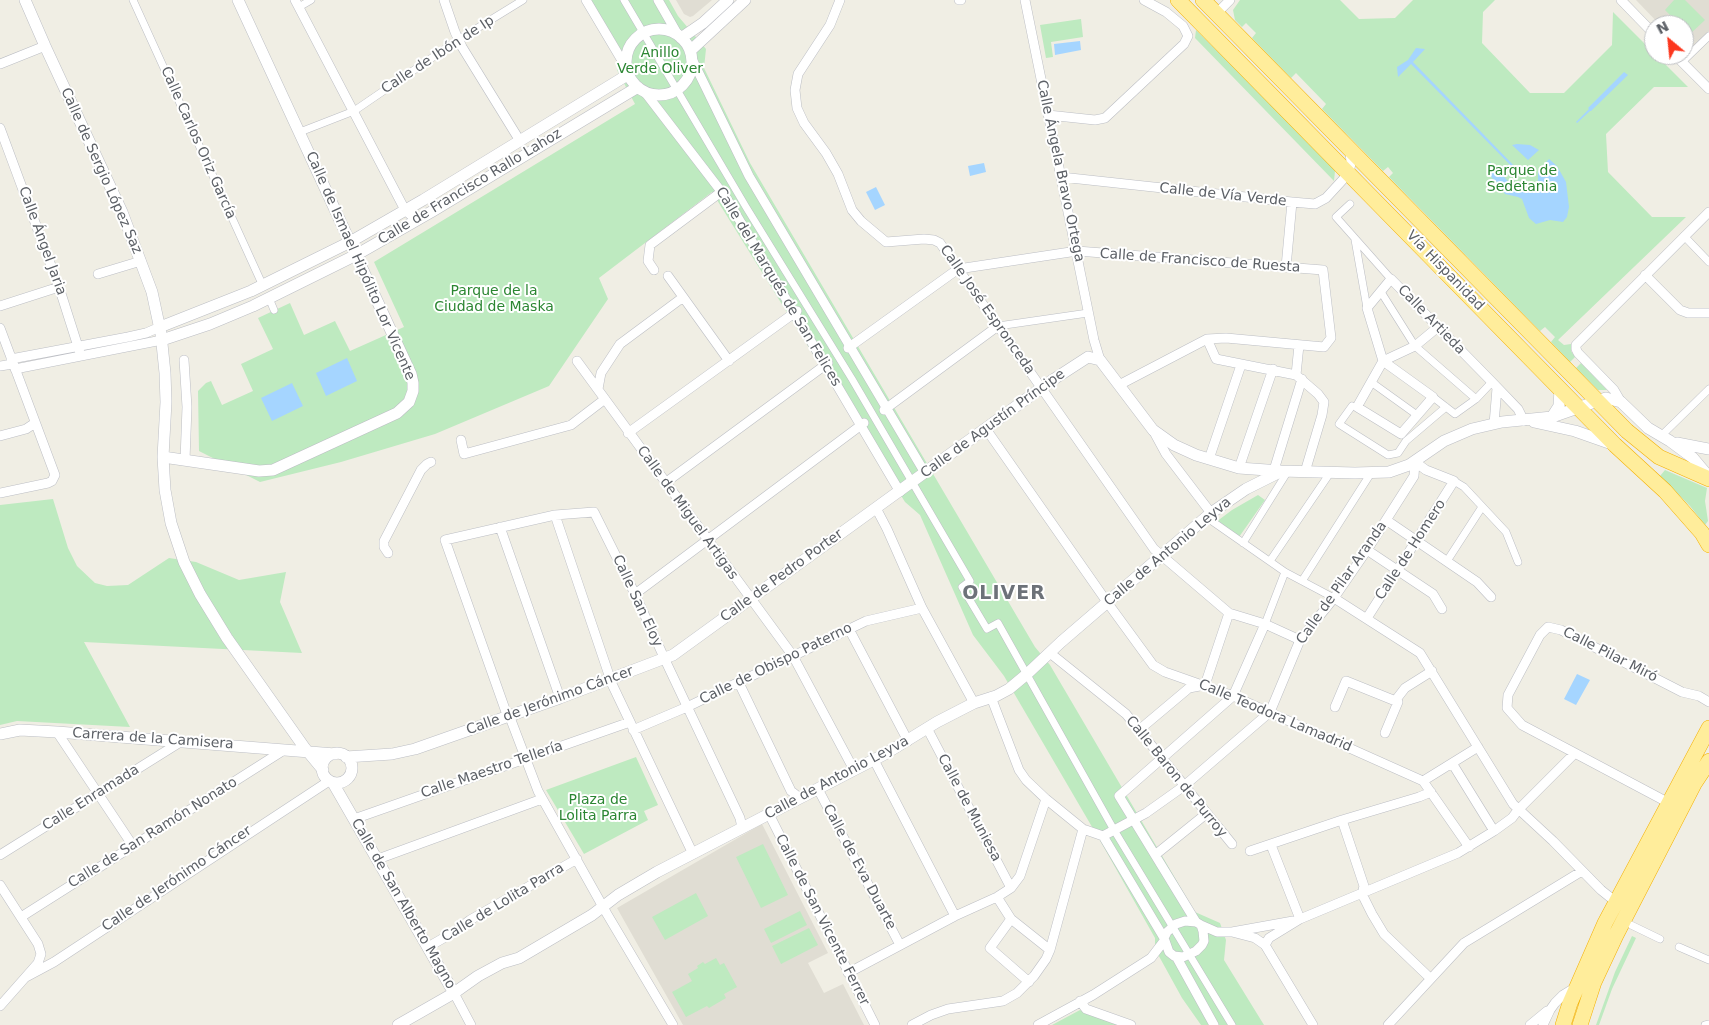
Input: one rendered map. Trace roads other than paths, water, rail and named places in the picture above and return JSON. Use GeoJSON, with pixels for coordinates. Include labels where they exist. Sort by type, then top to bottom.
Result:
{"type":"FeatureCollection","features":[{"type":"Feature","properties":{"kind":"highway","name":"Vía Hispanidad"},"geometry":{"type":"LineString","coordinates":[[1178,0],[1579,409],[1678,504],[1702,533],[1709,545]]}},
{"type":"Feature","properties":{"kind":"highway","name":"Vía Hispanidad"},"geometry":{"type":"LineString","coordinates":[[1203,0],[1224,5],[1350,150],[1627,432],[1646,448],[1673,464],[1709,478]]}},
{"type":"Feature","properties":{"kind":"highway"},"geometry":{"type":"LineString","coordinates":[[1564,1025],[1577,987],[1605,923],[1709,728]]}},
{"type":"Feature","properties":{"kind":"highway"},"geometry":{"type":"LineString","coordinates":[[1580,1025],[1601,964],[1694,784],[1709,761]]}},
{"type":"Feature","properties":{"kind":"highway"},"geometry":{"type":"LineString","coordinates":[[1616,902],[1634,900]]}},
{"type":"Feature","properties":{"kind":"street","name":"Calle de Sergio López Saz"},"geometry":{"type":"LineString","coordinates":[[25,0],[44,46],[122,212],[152,292],[162,340],[165,392],[163,457],[169,514],[184,562],[200,594],[227,638],[307,751]]}},
{"type":"Feature","properties":{"kind":"street","name":"Calle Carlos Oriz García"},"geometry":{"type":"LineString","coordinates":[[133,0],[263,286]]}},
{"type":"Feature","properties":{"kind":"street","name":"Calle de Ismael Hipólito Lor Vicente"},"geometry":{"type":"LineString","coordinates":[[163,457],[258,471],[273,470],[398,413],[405,407],[413,392],[412,379],[238,0]]}},
{"type":"Feature","properties":{"kind":"street"},"geometry":{"type":"LineString","coordinates":[[311,0],[297,4],[405,210],[416,220]]}},
{"type":"Feature","properties":{"kind":"street"},"geometry":{"type":"LineString","coordinates":[[444,0],[458,40],[520,141]]}},
{"type":"Feature","properties":{"kind":"street","name":"Calle de Ibón de Ip"},"geometry":{"type":"LineString","coordinates":[[300,132],[354,111],[458,40],[523,0]]}},
{"type":"Feature","properties":{"kind":"street"},"geometry":{"type":"LineString","coordinates":[[586,0],[628,71],[641,89],[655,94],[666,94],[676,90],[684,83],[689,76],[691,55],[744,0]]}},
{"type":"Feature","properties":{"kind":"street"},"geometry":{"type":"LineString","coordinates":[[624,0],[676,90],[913,482],[970,582],[962,587],[987,629],[998,624],[1114,830],[1232,1025]]}},
{"type":"Feature","properties":{"kind":"street"},"geometry":{"type":"LineString","coordinates":[[658,0],[691,55],[749,176],[885,409],[925,473]]}},
{"type":"Feature","properties":{"kind":"street"},"geometry":{"type":"LineString","coordinates":[[680,36],[702,23],[728,0]]}},
{"type":"Feature","properties":{"kind":"street","name":"Calle José Espronceda"},"geometry":{"type":"LineString","coordinates":[[840,0],[830,25],[798,74],[795,90],[797,108],[804,123],[834,167],[852,210],[861,221],[886,242],[934,240],[940,243],[1160,556],[1229,613]]}},
{"type":"Feature","properties":{"kind":"street","name":"Calle Ángela Bravo Ortega"},"geometry":{"type":"LineString","coordinates":[[1024,0],[1094,342],[1100,360],[1153,430],[1166,454],[1208,515]]}},
{"type":"Feature","properties":{"kind":"street"},"geometry":{"type":"LineString","coordinates":[[1048,115],[1095,120],[1105,118],[1184,44],[1188,36],[1183,26],[1166,12],[1144,0]]}},
{"type":"Feature","properties":{"kind":"street"},"geometry":{"type":"LineString","coordinates":[[1621,0],[1644,24]]}},
{"type":"Feature","properties":{"kind":"street"},"geometry":{"type":"LineString","coordinates":[[628,71],[628,52],[632,44],[644,33],[662,29],[680,36]]}},
{"type":"Feature","properties":{"kind":"street"},"geometry":{"type":"LineString","coordinates":[[1694,47],[1709,36]]}},
{"type":"Feature","properties":{"kind":"street"},"geometry":{"type":"LineString","coordinates":[[0,64],[44,46]]}},
{"type":"Feature","properties":{"kind":"street"},"geometry":{"type":"LineString","coordinates":[[1685,65],[1709,89]]}},
{"type":"Feature","properties":{"kind":"street","name":"Calle de Francisco Rallo Lahoz"},"geometry":{"type":"LineString","coordinates":[[80,351],[142,334],[263,286],[350,242],[520,141],[628,71]]}},
{"type":"Feature","properties":{"kind":"street","name":"Calle de Francisco Rallo Lahoz"},"geometry":{"type":"LineString","coordinates":[[0,366],[80,351],[162,340],[210,324],[269,298],[356,255],[641,89]]}},
{"type":"Feature","properties":{"kind":"street","name":"Calle del Marqués de San Felices"},"geometry":{"type":"LineString","coordinates":[[641,89],[721,192],[863,424],[900,492]]}},
{"type":"Feature","properties":{"kind":"street","name":"Calle Ángel Jaria"},"geometry":{"type":"LineString","coordinates":[[0,128],[80,351]]}},
{"type":"Feature","properties":{"kind":"street"},"geometry":{"type":"LineString","coordinates":[[1349,173],[1351,163],[1350,150]]}},
{"type":"Feature","properties":{"kind":"street","name":"Calle de Vía Verde"},"geometry":{"type":"LineString","coordinates":[[1061,177],[1292,202],[1319,203],[1349,173]]}},
{"type":"Feature","properties":{"kind":"street"},"geometry":{"type":"LineString","coordinates":[[654,270],[648,260],[650,245],[721,192]]}},
{"type":"Feature","properties":{"kind":"street"},"geometry":{"type":"LineString","coordinates":[[1286,267],[1292,202]]}},
{"type":"Feature","properties":{"kind":"street"},"geometry":{"type":"LineString","coordinates":[[1350,204],[1336,217],[1391,279]]}},
{"type":"Feature","properties":{"kind":"street"},"geometry":{"type":"LineString","coordinates":[[1709,212],[1645,275],[1680,310],[1688,313],[1709,313]]}},
{"type":"Feature","properties":{"kind":"street"},"geometry":{"type":"LineString","coordinates":[[1684,236],[1709,262]]}},
{"type":"Feature","properties":{"kind":"street"},"geometry":{"type":"LineString","coordinates":[[1355,238],[1367,308],[1383,360],[1455,414],[1495,385]]}},
{"type":"Feature","properties":{"kind":"street","name":"Calle de Francisco de Ruesta"},"geometry":{"type":"LineString","coordinates":[[958,269],[1076,251],[1323,270],[1331,338],[1324,347],[1299,345]]}},
{"type":"Feature","properties":{"kind":"street"},"geometry":{"type":"LineString","coordinates":[[98,274],[141,261]]}},
{"type":"Feature","properties":{"kind":"street"},"geometry":{"type":"LineString","coordinates":[[849,347],[958,269]]}},
{"type":"Feature","properties":{"kind":"street","name":"Vía Hispanidad"},"geometry":{"type":"LineString","coordinates":[[1645,275],[1576,345],[1576,349],[1614,390],[1621,402],[1642,423],[1693,458],[1709,478]]}},
{"type":"Feature","properties":{"kind":"street"},"geometry":{"type":"LineString","coordinates":[[668,276],[729,361]]}},
{"type":"Feature","properties":{"kind":"street","name":"Calle Artieda"},"geometry":{"type":"LineString","coordinates":[[1367,308],[1391,279],[1495,385],[1518,410],[1524,421]]}},
{"type":"Feature","properties":{"kind":"street"},"geometry":{"type":"LineString","coordinates":[[0,306],[58,286]]}},
{"type":"Feature","properties":{"kind":"street"},"geometry":{"type":"LineString","coordinates":[[1381,292],[1415,346],[1476,399]]}},
{"type":"Feature","properties":{"kind":"street"},"geometry":{"type":"LineString","coordinates":[[269,298],[274,310]]}},
{"type":"Feature","properties":{"kind":"street"},"geometry":{"type":"LineString","coordinates":[[598,389],[601,373],[620,344],[682,298]]}},
{"type":"Feature","properties":{"kind":"street"},"geometry":{"type":"LineString","coordinates":[[628,433],[796,312]]}},
{"type":"Feature","properties":{"kind":"street"},"geometry":{"type":"LineString","coordinates":[[885,409],[998,326],[1088,313]]}},
{"type":"Feature","properties":{"kind":"street"},"geometry":{"type":"LineString","coordinates":[[0,328],[54,471],[54,478],[48,483],[0,493]]}},
{"type":"Feature","properties":{"kind":"street"},"geometry":{"type":"LineString","coordinates":[[1438,328],[1415,346],[1383,360],[1371,382],[1340,424],[1388,455],[1398,453],[1406,441],[1446,407]]}},
{"type":"Feature","properties":{"kind":"street"},"geometry":{"type":"LineString","coordinates":[[1119,385],[1207,339],[1226,338],[1299,345],[1299,377],[1281,471],[1243,543]]}},
{"type":"Feature","properties":{"kind":"street"},"geometry":{"type":"LineString","coordinates":[[1207,339],[1216,359],[1241,365],[1272,369],[1299,377],[1324,402],[1305,472]]}},
{"type":"Feature","properties":{"kind":"street"},"geometry":{"type":"LineString","coordinates":[[1094,342],[1088,357],[1100,360]]}},
{"type":"Feature","properties":{"kind":"street","name":"Calle de Agustín Príncipe"},"geometry":{"type":"LineString","coordinates":[[900,492],[1041,388],[1088,357]]}},
{"type":"Feature","properties":{"kind":"street"},"geometry":{"type":"LineString","coordinates":[[184,360],[188,407],[185,460]]}},
{"type":"Feature","properties":{"kind":"street","name":"Calle de Miguel Artigas"},"geometry":{"type":"LineString","coordinates":[[576,361],[793,656],[854,770]]}},
{"type":"Feature","properties":{"kind":"street"},"geometry":{"type":"LineString","coordinates":[[665,483],[826,364]]}},
{"type":"Feature","properties":{"kind":"street"},"geometry":{"type":"LineString","coordinates":[[1209,459],[1241,365]]}},
{"type":"Feature","properties":{"kind":"street"},"geometry":{"type":"LineString","coordinates":[[1242,468],[1272,369]]}},
{"type":"Feature","properties":{"kind":"street"},"geometry":{"type":"LineString","coordinates":[[1371,382],[1417,416]]}},
{"type":"Feature","properties":{"kind":"street"},"geometry":{"type":"LineString","coordinates":[[1494,424],[1495,385]]}},
{"type":"Feature","properties":{"kind":"street"},"geometry":{"type":"LineString","coordinates":[[1552,417],[1559,406],[1560,389]]}},
{"type":"Feature","properties":{"kind":"street"},"geometry":{"type":"LineString","coordinates":[[1709,389],[1665,439],[1709,449]]}},
{"type":"Feature","properties":{"kind":"street"},"geometry":{"type":"LineString","coordinates":[[1354,407],[1401,434],[1433,397]]}},
{"type":"Feature","properties":{"kind":"street"},"geometry":{"type":"LineString","coordinates":[[1153,430],[1174,445],[1209,459],[1242,468],[1371,474],[1390,472],[1415,462],[1452,437],[1494,424],[1552,417],[1606,398],[1621,402]]}},
{"type":"Feature","properties":{"kind":"street"},"geometry":{"type":"LineString","coordinates":[[461,440],[464,454],[571,425],[605,399]]}},
{"type":"Feature","properties":{"kind":"street"},"geometry":{"type":"LineString","coordinates":[[1524,421],[1575,431],[1615,445]]}},
{"type":"Feature","properties":{"kind":"street"},"geometry":{"type":"LineString","coordinates":[[0,436],[26,429],[35,423]]}},
{"type":"Feature","properties":{"kind":"street"},"geometry":{"type":"LineString","coordinates":[[635,594],[863,424]]}},
{"type":"Feature","properties":{"kind":"street","name":"Calle Teodora Lamadrid"},"geometry":{"type":"LineString","coordinates":[[986,429],[1107,602],[1154,665],[1165,672],[1233,696],[1423,780]]}},
{"type":"Feature","properties":{"kind":"street"},"geometry":{"type":"LineString","coordinates":[[388,554],[384,547],[384,541],[421,470],[431,462]]}},
{"type":"Feature","properties":{"kind":"street"},"geometry":{"type":"LineString","coordinates":[[1415,462],[1426,470],[1464,487],[1506,532],[1518,562]]}},
{"type":"Feature","properties":{"kind":"street","name":"Calle de Pilar Aranda"},"geometry":{"type":"LineString","coordinates":[[1103,836],[1146,813],[1184,786],[1270,712],[1300,640],[1334,598],[1367,550],[1414,476],[1415,462]]}},
{"type":"Feature","properties":{"kind":"street","name":"Calle de Antonio Leyva"},"geometry":{"type":"LineString","coordinates":[[1242,468],[1250,479],[1246,489]]}},
{"type":"Feature","properties":{"kind":"street","name":"Calle de Antonio Leyva"},"geometry":{"type":"LineString","coordinates":[[398,1025],[454,993],[478,976],[502,963],[519,958],[592,915],[618,895],[874,760],[927,728],[974,703],[1009,689],[1208,515],[1246,489],[1281,471]]}},
{"type":"Feature","properties":{"kind":"street"},"geometry":{"type":"LineString","coordinates":[[1270,561],[1330,473]]}},
{"type":"Feature","properties":{"kind":"street"},"geometry":{"type":"LineString","coordinates":[[1302,581],[1371,474]]}},
{"type":"Feature","properties":{"kind":"street","name":"Calle de Homero"},"geometry":{"type":"LineString","coordinates":[[1367,618],[1454,481]]}},
{"type":"Feature","properties":{"kind":"street","name":"Calle de Pedro Porter"},"geometry":{"type":"LineString","coordinates":[[664,659],[681,651],[750,599],[900,492]]}},
{"type":"Feature","properties":{"kind":"street"},"geometry":{"type":"LineString","coordinates":[[1447,560],[1482,507]]}},
{"type":"Feature","properties":{"kind":"street"},"geometry":{"type":"LineString","coordinates":[[876,508],[922,608],[974,703]]}},
{"type":"Feature","properties":{"kind":"street","name":"Calle San Eloy"},"geometry":{"type":"LineString","coordinates":[[509,716],[445,540],[555,515],[594,512],[635,594],[740,818],[742,828]]}},
{"type":"Feature","properties":{"kind":"street"},"geometry":{"type":"LineString","coordinates":[[555,515],[611,679],[693,854]]}},
{"type":"Feature","properties":{"kind":"street"},"geometry":{"type":"LineString","coordinates":[[1208,515],[1243,543],[1285,572],[1334,598],[1416,650],[1432,672],[1518,810],[1553,841],[1600,890],[1616,902]]}},
{"type":"Feature","properties":{"kind":"street"},"geometry":{"type":"LineString","coordinates":[[1386,520],[1447,560],[1477,582],[1491,597]]}},
{"type":"Feature","properties":{"kind":"street"},"geometry":{"type":"LineString","coordinates":[[500,527],[560,698]]}},
{"type":"Feature","properties":{"kind":"street"},"geometry":{"type":"LineString","coordinates":[[1367,550],[1434,594],[1442,609]]}},
{"type":"Feature","properties":{"kind":"street"},"geometry":{"type":"LineString","coordinates":[[1204,941],[1198,924],[1119,796],[1233,696],[1265,624],[1285,572]]}},
{"type":"Feature","properties":{"kind":"street","name":"Calle de Obispo Paterno"},"geometry":{"type":"LineString","coordinates":[[632,726],[687,707],[873,618],[922,608]]}},
{"type":"Feature","properties":{"kind":"street"},"geometry":{"type":"LineString","coordinates":[[1139,730],[1189,688],[1204,685],[1229,613],[1265,624],[1300,640]]}},
{"type":"Feature","properties":{"kind":"street","name":"Calle Pilar Miró"},"geometry":{"type":"LineString","coordinates":[[1669,803],[1522,725],[1510,712],[1507,703],[1508,695],[1540,635],[1548,627],[1561,630],[1682,692],[1699,696],[1709,702]]}},
{"type":"Feature","properties":{"kind":"street"},"geometry":{"type":"LineString","coordinates":[[849,629],[908,741]]}},
{"type":"Feature","properties":{"kind":"street","name":"Calle Baron de Purroy"},"geometry":{"type":"LineString","coordinates":[[1050,653],[1126,714],[1232,844]]}},
{"type":"Feature","properties":{"kind":"street","name":"Calle de Jerónimo Cáncer"},"geometry":{"type":"LineString","coordinates":[[346,757],[404,752],[560,698],[664,659]]}},
{"type":"Feature","properties":{"kind":"street"},"geometry":{"type":"LineString","coordinates":[[1395,701],[1405,688],[1432,672]]}},
{"type":"Feature","properties":{"kind":"street"},"geometry":{"type":"LineString","coordinates":[[1335,707],[1346,681],[1398,702],[1385,734]]}},
{"type":"Feature","properties":{"kind":"street"},"geometry":{"type":"LineString","coordinates":[[739,683],[791,790],[800,798]]}},
{"type":"Feature","properties":{"kind":"street"},"geometry":{"type":"LineString","coordinates":[[991,697],[1019,770],[1026,780],[1046,799],[1083,829],[1103,836],[1214,1025]]}},
{"type":"Feature","properties":{"kind":"street"},"geometry":{"type":"LineString","coordinates":[[509,716],[542,799],[673,1025]]}},
{"type":"Feature","properties":{"kind":"street","name":"Calle Maestro Tellería"},"geometry":{"type":"LineString","coordinates":[[354,819],[526,758],[632,726]]}},
{"type":"Feature","properties":{"kind":"street","name":"Calle de Muniesa"},"geometry":{"type":"LineString","coordinates":[[927,728],[1011,888]]}},
{"type":"Feature","properties":{"kind":"street","name":"Carrera de la Camisera"},"geometry":{"type":"LineString","coordinates":[[0,734],[20,730],[57,732],[335,754]]}},
{"type":"Feature","properties":{"kind":"street"},"geometry":{"type":"LineString","coordinates":[[57,732],[133,846]]}},
{"type":"Feature","properties":{"kind":"street"},"geometry":{"type":"LineString","coordinates":[[285,749],[291,742],[293,732]]}},
{"type":"Feature","properties":{"kind":"street","name":"Calle Enramada"},"geometry":{"type":"LineString","coordinates":[[0,855],[183,741]]}},
{"type":"Feature","properties":{"kind":"street"},"geometry":{"type":"LineString","coordinates":[[1469,847],[1423,780],[1478,748]]}},
{"type":"Feature","properties":{"kind":"street","name":"Calle de San Ramón Nonato"},"geometry":{"type":"LineString","coordinates":[[21,917],[285,749]]}},
{"type":"Feature","properties":{"kind":"street"},"geometry":{"type":"LineString","coordinates":[[307,751],[328,778],[342,782],[350,776],[352,767],[346,757],[343,754],[335,754],[327,758],[324,764],[328,778]]}},
{"type":"Feature","properties":{"kind":"street"},"geometry":{"type":"LineString","coordinates":[[1038,1025],[1080,1000],[1093,995],[1151,958],[1164,940],[1166,932],[1185,921],[1217,932],[1232,932],[1299,919],[1362,894],[1469,847],[1512,818],[1574,754]]}},
{"type":"Feature","properties":{"kind":"street"},"geometry":{"type":"LineString","coordinates":[[874,760],[955,916]]}},
{"type":"Feature","properties":{"kind":"street"},"geometry":{"type":"LineString","coordinates":[[1452,763],[1494,831]]}},
{"type":"Feature","properties":{"kind":"street","name":"Calle de Jerónimo Cáncer"},"geometry":{"type":"LineString","coordinates":[[26,977],[54,962],[328,778]]}},
{"type":"Feature","properties":{"kind":"street","name":"Calle de San Alberto Magno"},"geometry":{"type":"LineString","coordinates":[[328,778],[378,859],[471,1025]]}},
{"type":"Feature","properties":{"kind":"street","name":"Calle de Eva Duarte"},"geometry":{"type":"LineString","coordinates":[[818,789],[900,945]]}},
{"type":"Feature","properties":{"kind":"street"},"geometry":{"type":"LineString","coordinates":[[1250,851],[1342,820],[1419,798],[1431,792]]}},
{"type":"Feature","properties":{"kind":"street"},"geometry":{"type":"LineString","coordinates":[[378,859],[542,799]]}},
{"type":"Feature","properties":{"kind":"street"},"geometry":{"type":"LineString","coordinates":[[848,973],[955,916],[997,897],[1011,888],[1020,876],[1046,799]]}},
{"type":"Feature","properties":{"kind":"street","name":"Calle de San Vicente Ferrer"},"geometry":{"type":"LineString","coordinates":[[769,814],[875,1025]]}},
{"type":"Feature","properties":{"kind":"street"},"geometry":{"type":"LineString","coordinates":[[1155,855],[1206,814]]}},
{"type":"Feature","properties":{"kind":"street"},"geometry":{"type":"LineString","coordinates":[[1342,820],[1364,886],[1362,894],[1384,934],[1430,978]]}},
{"type":"Feature","properties":{"kind":"street"},"geometry":{"type":"LineString","coordinates":[[912,1025],[948,1009],[1003,1001],[1029,982],[1046,959],[1050,950],[1083,829]]}},
{"type":"Feature","properties":{"kind":"street"},"geometry":{"type":"LineString","coordinates":[[1271,844],[1299,919]]}},
{"type":"Feature","properties":{"kind":"street","name":"Calle de Lolita Parra"},"geometry":{"type":"LineString","coordinates":[[428,947],[470,920],[577,859]]}},
{"type":"Feature","properties":{"kind":"street"},"geometry":{"type":"LineString","coordinates":[[1388,1025],[1464,943],[1582,871]]}},
{"type":"Feature","properties":{"kind":"street"},"geometry":{"type":"LineString","coordinates":[[0,886],[38,944],[41,954],[38,963],[0,1006]]}},
{"type":"Feature","properties":{"kind":"street"},"geometry":{"type":"LineString","coordinates":[[997,897],[1011,919],[1050,950]]}},
{"type":"Feature","properties":{"kind":"street"},"geometry":{"type":"LineString","coordinates":[[1011,919],[990,948],[1029,982]]}},
{"type":"Feature","properties":{"kind":"street"},"geometry":{"type":"LineString","coordinates":[[1265,945],[1269,938],[1299,919]]}},
{"type":"Feature","properties":{"kind":"street"},"geometry":{"type":"LineString","coordinates":[[1631,925],[1660,939]]}},
{"type":"Feature","properties":{"kind":"street"},"geometry":{"type":"LineString","coordinates":[[1151,958],[1190,954],[1217,932]]}},
{"type":"Feature","properties":{"kind":"street"},"geometry":{"type":"LineString","coordinates":[[1232,932],[1255,938],[1265,945],[1313,1025]]}},
{"type":"Feature","properties":{"kind":"street"},"geometry":{"type":"LineString","coordinates":[[1679,947],[1709,960]]}},
{"type":"Feature","properties":{"kind":"street"},"geometry":{"type":"LineString","coordinates":[[1530,1025],[1550,1010],[1563,995],[1577,987]]}},
{"type":"Feature","properties":{"kind":"street"},"geometry":{"type":"LineString","coordinates":[[1080,1000],[1086,1009],[1131,1025]]}},
{"type":"Feature","properties":{"kind":"street"},"geometry":{"type":"LineString","coordinates":[[1543,1025],[1550,1010]]}},
{"type":"Feature","properties":{"kind":"street"},"geometry":{"type":"LineString","coordinates":[[1705,1025],[1709,1024]]}},
{"type":"Feature","properties":{"kind":"water"},"geometry":{"type":"Polygon","coordinates":[[[1080,41],[1081,50],[1055,55],[1054,44],[1080,41]]]}},
{"type":"Feature","properties":{"kind":"water"},"geometry":{"type":"Polygon","coordinates":[[[1416,48],[1425,49],[1413,62],[1522,174],[1520,175],[1411,64],[1398,77],[1397,67],[1408,60],[1416,48]]]}},
{"type":"Feature","properties":{"kind":"water"},"geometry":{"type":"Polygon","coordinates":[[[1624,72],[1628,75],[1577,123],[1588,108],[1624,72]]]}},
{"type":"Feature","properties":{"kind":"water"},"geometry":{"type":"Polygon","coordinates":[[[1512,145],[1530,145],[1539,150],[1528,160],[1512,145]]]}},
{"type":"Feature","properties":{"kind":"water"},"geometry":{"type":"Polygon","coordinates":[[[1549,159],[1557,166],[1566,182],[1569,207],[1567,217],[1563,222],[1550,220],[1536,224],[1529,218],[1522,199],[1505,194],[1499,184],[1492,178],[1488,166],[1490,162],[1511,187],[1523,191],[1535,185],[1538,180],[1538,171],[1549,159]]]}},
{"type":"Feature","properties":{"kind":"water"},"geometry":{"type":"Polygon","coordinates":[[[984,163],[986,172],[970,176],[968,166],[984,163]]]}},
{"type":"Feature","properties":{"kind":"water"},"geometry":{"type":"Polygon","coordinates":[[[876,187],[885,205],[875,210],[866,192],[876,187]]]}},
{"type":"Feature","properties":{"kind":"water"},"geometry":{"type":"Polygon","coordinates":[[[347,358],[357,381],[326,396],[316,373],[347,358]]]}},
{"type":"Feature","properties":{"kind":"water"},"geometry":{"type":"Polygon","coordinates":[[[292,383],[303,406],[272,421],[261,398],[292,383]]]}},
{"type":"Feature","properties":{"kind":"water"},"geometry":{"type":"Polygon","coordinates":[[[1577,674],[1590,680],[1576,705],[1564,699],[1577,674]]]}},
{"type":"Feature","properties":{"kind":"district","name":"OLIVER"},"geometry":{"type":"Point","coordinates":[1004,594]}},
{"type":"Feature","properties":{"kind":"park label","name":"Anillo Verde Oliver"},"geometry":{"type":"Point","coordinates":[660,62]}},
{"type":"Feature","properties":{"kind":"park label","name":"Parque de Sedetania"},"geometry":{"type":"Point","coordinates":[1522,180]}},
{"type":"Feature","properties":{"kind":"park label","name":"Parque de la Ciudad de Maska"},"geometry":{"type":"Point","coordinates":[494,300]}},
{"type":"Feature","properties":{"kind":"park label","name":"Plaza de Lolita Parra"},"geometry":{"type":"Point","coordinates":[598,808]}}]}
